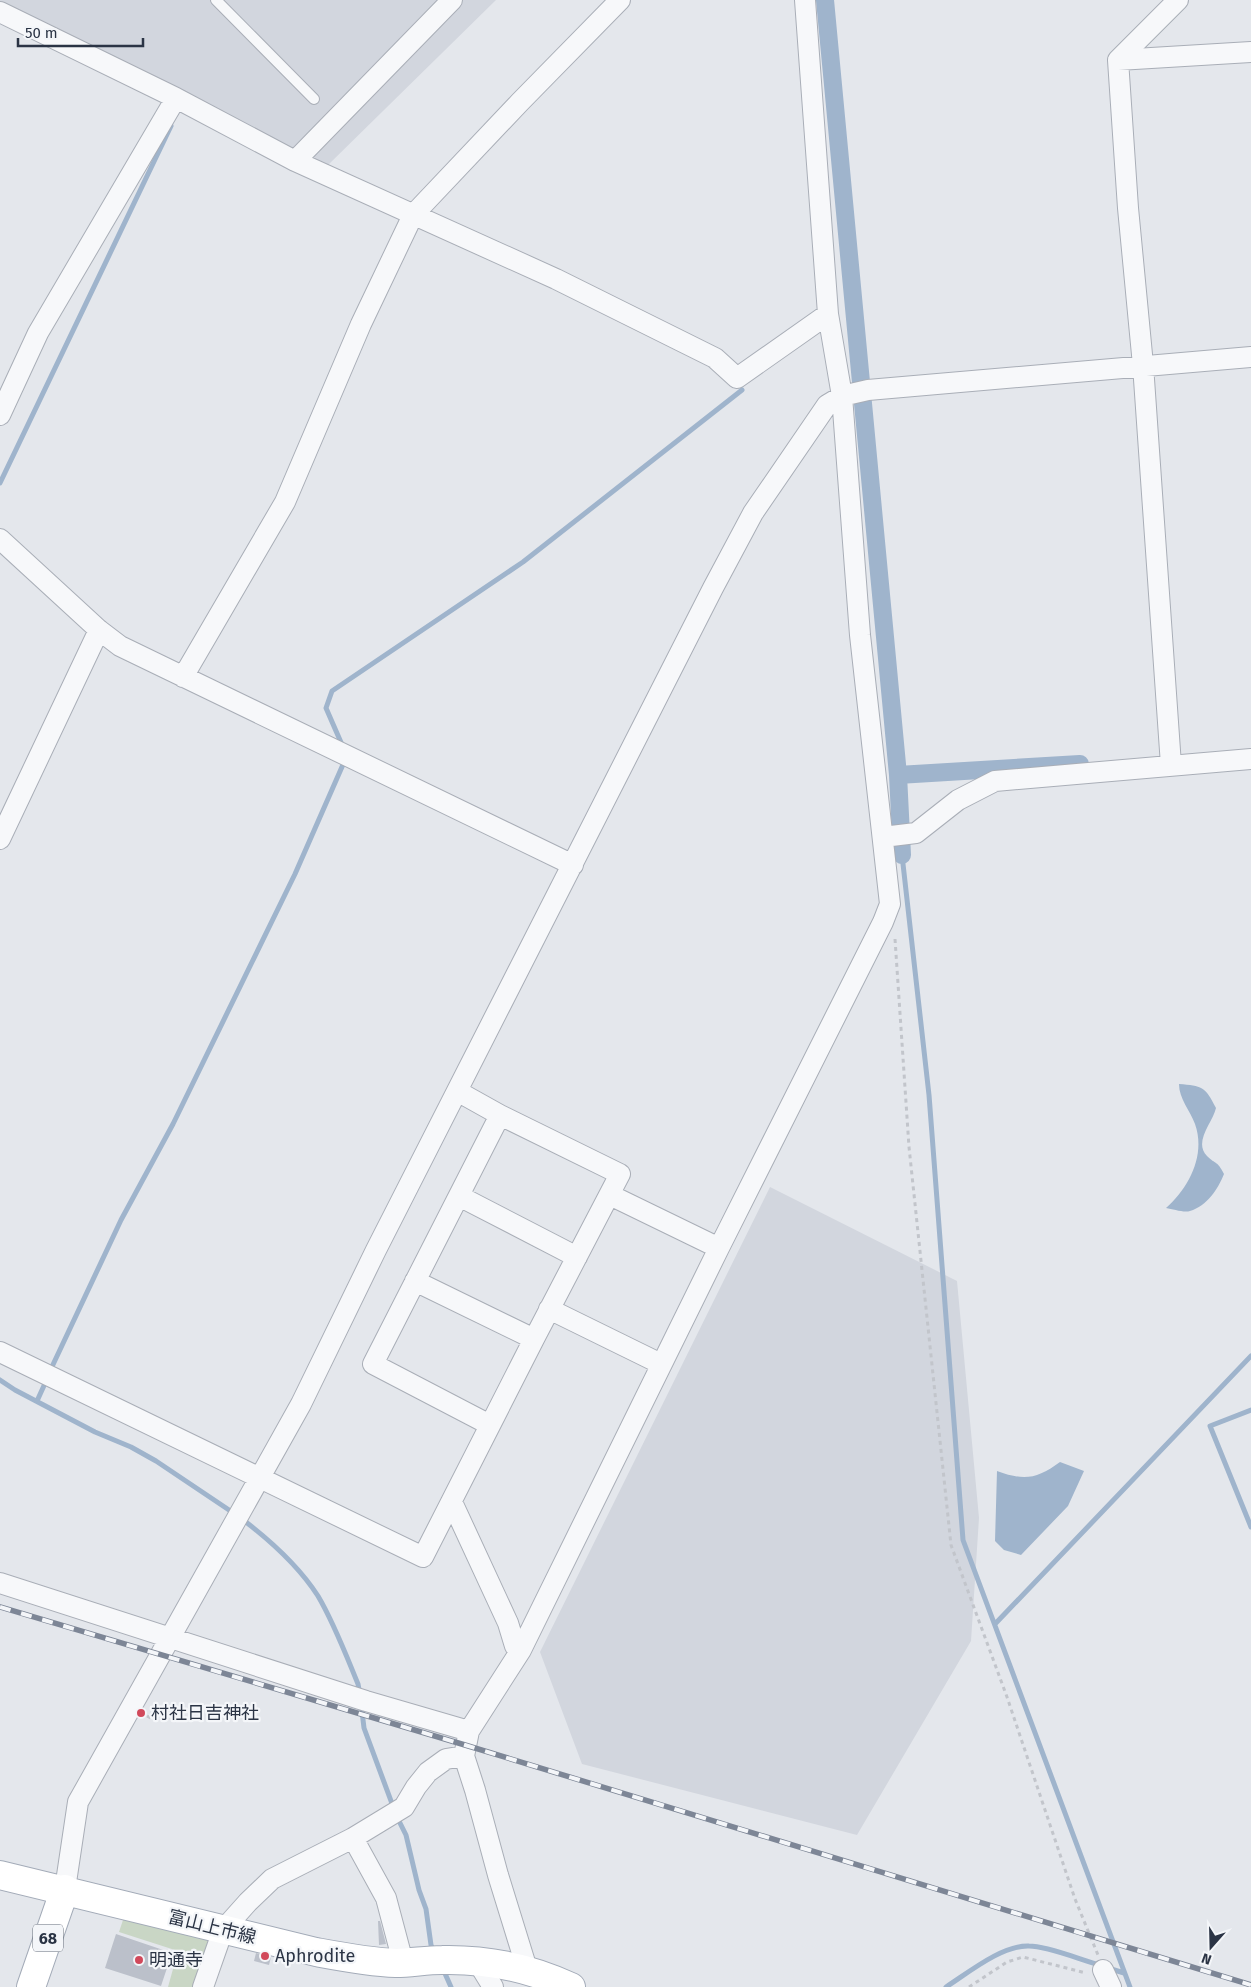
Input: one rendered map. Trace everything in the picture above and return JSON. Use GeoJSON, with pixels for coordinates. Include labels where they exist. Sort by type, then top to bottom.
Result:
{"type":"FeatureCollection","features":[{"type":"Feature","properties":{"kind":"main road","name":"富山上市線"},"geometry":{"type":"LineString","coordinates":[[0,1875],[65,1889],[223,1930],[348,1958],[403,1962],[477,1961],[504,1964],[527,1969],[571,1987]]}},
{"type":"Feature","properties":{"kind":"main road","name":"68"},"geometry":{"type":"LineString","coordinates":[[32,1987],[65,1889]]}},
{"type":"Feature","properties":{"kind":"street"},"geometry":{"type":"LineString","coordinates":[[295,161],[452,0]]}},
{"type":"Feature","properties":{"kind":"street"},"geometry":{"type":"LineString","coordinates":[[183,677],[285,502],[361,324],[413,215],[620,0]]}},
{"type":"Feature","properties":{"kind":"street"},"geometry":{"type":"LineString","coordinates":[[527,1969],[464,1756],[469,1732],[521,1650],[661,1364],[883,922],[890,904],[860,635],[842,396],[828,314],[805,0]]}},
{"type":"Feature","properties":{"kind":"street"},"geometry":{"type":"LineString","coordinates":[[1170,765],[1143,365],[1128,208],[1118,60],[1178,0]]}},
{"type":"Feature","properties":{"kind":"street"},"geometry":{"type":"LineString","coordinates":[[0,12],[176,98],[295,161],[556,279],[715,358],[737,378],[828,314]]}},
{"type":"Feature","properties":{"kind":"street"},"geometry":{"type":"LineString","coordinates":[[1118,60],[1251,52]]}},
{"type":"Feature","properties":{"kind":"street"},"geometry":{"type":"LineString","coordinates":[[0,415],[38,333],[176,98]]}},
{"type":"Feature","properties":{"kind":"street"},"geometry":{"type":"LineString","coordinates":[[65,1889],[78,1802],[301,1404],[456,1091],[753,513],[827,405],[842,396],[868,390],[1251,357]]}},
{"type":"Feature","properties":{"kind":"street"},"geometry":{"type":"LineString","coordinates":[[0,538],[99,630],[120,646],[573,865]]}},
{"type":"Feature","properties":{"kind":"street"},"geometry":{"type":"LineString","coordinates":[[0,838],[99,630]]}},
{"type":"Feature","properties":{"kind":"street"},"geometry":{"type":"LineString","coordinates":[[884,838],[916,833],[958,800],[995,781],[1251,759]]}},
{"type":"Feature","properties":{"kind":"street"},"geometry":{"type":"LineString","coordinates":[[0,1352],[423,1556],[620,1174],[500,1115],[456,1091]]}},
{"type":"Feature","properties":{"kind":"street"},"geometry":{"type":"LineString","coordinates":[[490,1425],[373,1364],[500,1115]]}},
{"type":"Feature","properties":{"kind":"street"},"geometry":{"type":"LineString","coordinates":[[610,1195],[719,1248]]}},
{"type":"Feature","properties":{"kind":"street"},"geometry":{"type":"LineString","coordinates":[[459,1196],[577,1258]]}},
{"type":"Feature","properties":{"kind":"street"},"geometry":{"type":"LineString","coordinates":[[415,1281],[534,1339]]}},
{"type":"Feature","properties":{"kind":"street"},"geometry":{"type":"LineString","coordinates":[[549,1309],[661,1364]]}},
{"type":"Feature","properties":{"kind":"street"},"geometry":{"type":"LineString","coordinates":[[452,1502],[508,1624],[515,1646],[521,1650]]}},
{"type":"Feature","properties":{"kind":"street"},"geometry":{"type":"LineString","coordinates":[[0,1583],[366,1701],[469,1732]]}},
{"type":"Feature","properties":{"kind":"street"},"geometry":{"type":"LineString","coordinates":[[203,1987],[223,1930],[272,1879],[353,1838],[404,1807],[428,1772],[446,1759],[464,1756]]}},
{"type":"Feature","properties":{"kind":"street"},"geometry":{"type":"LineString","coordinates":[[353,1838],[386,1898],[403,1962]]}},
{"type":"Feature","properties":{"kind":"street"},"geometry":{"type":"LineString","coordinates":[[477,1961],[493,1987]]}},
{"type":"Feature","properties":{"kind":"lane"},"geometry":{"type":"LineString","coordinates":[[216,0],[314,99]]}},
{"type":"Feature","properties":{"kind":"path"},"geometry":{"type":"LineString","coordinates":[[895,938],[909,1147],[951,1545],[1007,1697],[1075,1899],[1107,1978]]}},
{"type":"Feature","properties":{"kind":"path"},"geometry":{"type":"LineString","coordinates":[[969,1987],[1007,1962],[1023,1957],[1107,1978]]}},
{"type":"Feature","properties":{"kind":"shaded area"},"geometry":{"type":"Polygon","coordinates":[[[0,0],[496,0],[327,166],[0,9],[0,0]]]}},
{"type":"Feature","properties":{"kind":"shaded area"},"geometry":{"type":"Polygon","coordinates":[[[770,1187],[957,1281],[979,1518],[971,1641],[857,1835],[582,1764],[540,1652],[770,1187]]]}},
{"type":"Feature","properties":{"kind":"green space"},"geometry":{"type":"Polygon","coordinates":[[[124,1917],[219,1941],[202,1987],[168,1987],[178,1951],[119,1932],[124,1917]]]}},
{"type":"Feature","properties":{"kind":"water"},"geometry":{"type":"Polygon","coordinates":[[[1179,1084],[1202,1088],[1209,1095],[1216,1108],[1205,1132],[1202,1145],[1207,1156],[1218,1165],[1224,1174],[1219,1185],[1207,1201],[1196,1209],[1188,1211],[1166,1208],[1182,1191],[1197,1159],[1198,1136],[1193,1119],[1183,1100],[1179,1084]]]}},
{"type":"Feature","properties":{"kind":"water"},"geometry":{"type":"Polygon","coordinates":[[[1060,1462],[1084,1471],[1068,1506],[1021,1555],[1004,1550],[995,1541],[997,1471],[1015,1476],[1030,1477],[1052,1468],[1060,1462]]]}},
{"type":"Feature","properties":{"kind":"building"},"geometry":{"type":"Polygon","coordinates":[[[378,1921],[380,1921],[386,1944],[379,1945],[378,1921]]]}},
{"type":"Feature","properties":{"kind":"building","name":"明通寺"},"geometry":{"type":"Polygon","coordinates":[[[116,1934],[172,1953],[161,1986],[105,1968],[116,1934]]]}},
{"type":"Feature","properties":{"kind":"building"},"geometry":{"type":"Polygon","coordinates":[[[256,1953],[271,1957],[269,1965],[254,1961],[256,1953]]]}},
{"type":"Feature","properties":{"kind":"waterway"},"geometry":{"type":"LineString","coordinates":[[825,0],[898,775],[902,855]]}},
{"type":"Feature","properties":{"kind":"waterway"},"geometry":{"type":"LineString","coordinates":[[0,483],[171,126]]}},
{"type":"Feature","properties":{"kind":"waterway"},"geometry":{"type":"LineString","coordinates":[[343,747],[326,708],[332,691],[523,562],[742,390]]}},
{"type":"Feature","properties":{"kind":"waterway"},"geometry":{"type":"LineString","coordinates":[[50,1371],[121,1220],[173,1124],[295,874],[345,760]]}},
{"type":"Feature","properties":{"kind":"waterway"},"geometry":{"type":"LineString","coordinates":[[898,775],[1080,764]]}},
{"type":"Feature","properties":{"kind":"waterway"},"geometry":{"type":"LineString","coordinates":[[902,855],[929,1095],[963,1540],[1130,1987]]}},
{"type":"Feature","properties":{"kind":"waterway"},"geometry":{"type":"LineString","coordinates":[[995,1624],[1251,1356]]}},
{"type":"Feature","properties":{"kind":"waterway"},"geometry":{"type":"LineString","coordinates":[[37,1401],[47,1379]]}},
{"type":"Feature","properties":{"kind":"waterway"},"geometry":{"type":"LineString","coordinates":[[0,1380],[15,1390],[95,1432],[131,1447],[156,1461],[235,1514]]}},
{"type":"Feature","properties":{"kind":"waterway"},"geometry":{"type":"LineString","coordinates":[[1251,1410],[1210,1426],[1251,1527]]}},
{"type":"Feature","properties":{"kind":"waterway"},"geometry":{"type":"LineString","coordinates":[[242,1519],[283,1554],[302,1574],[318,1596],[344,1651],[358,1684],[360,1695]]}},
{"type":"Feature","properties":{"kind":"waterway"},"geometry":{"type":"LineString","coordinates":[[361,1703],[364,1728],[394,1809]]}},
{"type":"Feature","properties":{"kind":"waterway"},"geometry":{"type":"LineString","coordinates":[[397,1817],[406,1835],[419,1890],[426,1909],[431,1945],[435,1953]]}},
{"type":"Feature","properties":{"kind":"waterway"},"geometry":{"type":"LineString","coordinates":[[946,1987],[986,1961],[1008,1950],[1019,1947],[1045,1948],[1100,1965]]}},
{"type":"Feature","properties":{"kind":"waterway"},"geometry":{"type":"LineString","coordinates":[[1108,1968],[1124,1973]]}},
{"type":"Feature","properties":{"kind":"waterway"},"geometry":{"type":"LineString","coordinates":[[443,1969],[451,1987]]}},
{"type":"Feature","properties":{"kind":"railway"},"geometry":{"type":"LineString","coordinates":[[0,1607],[465,1745],[1251,1985]]}},
{"type":"Feature","properties":{"kind":"place","name":"村社日吉神社"},"geometry":{"type":"Point","coordinates":[141,1713]}},
{"type":"Feature","properties":{"kind":"place","name":"Aphrodite"},"geometry":{"type":"Point","coordinates":[265,1956]}},
{"type":"Feature","properties":{"kind":"place","name":"明通寺"},"geometry":{"type":"Point","coordinates":[139,1960]}}]}
